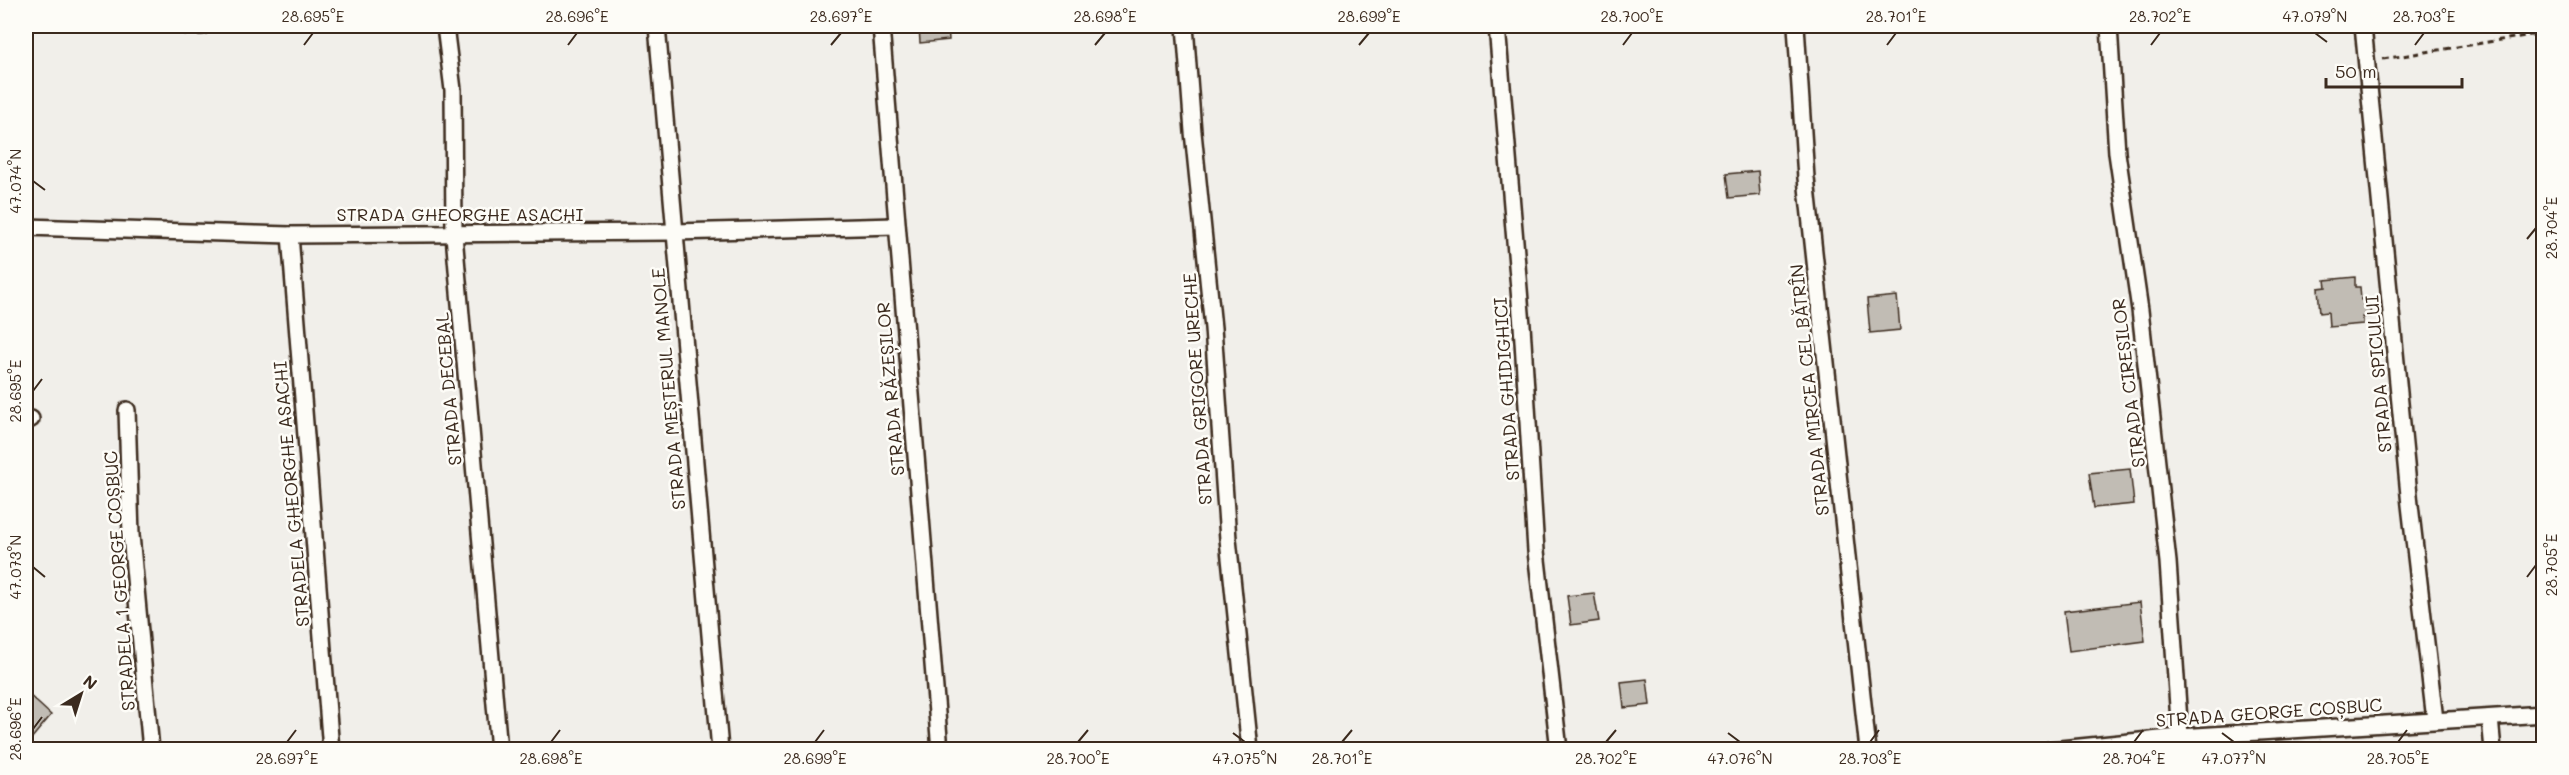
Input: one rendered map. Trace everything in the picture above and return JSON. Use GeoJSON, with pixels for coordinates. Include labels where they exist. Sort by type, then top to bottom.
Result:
{"type":"FeatureCollection","features":[{"type":"Feature","properties":{"kind":"street"},"geometry":{"type":"LineString","coordinates":[[188,26],[202,26]]}},
{"type":"Feature","properties":{"kind":"street","name":"STRADA DECEBAL"},"geometry":{"type":"LineString","coordinates":[[445,26],[453,90],[454,235],[499,750]]}},
{"type":"Feature","properties":{"kind":"street","name":"STRADA MEȘTERUL MANOLE"},"geometry":{"type":"LineString","coordinates":[[657,26],[720,750]]}},
{"type":"Feature","properties":{"kind":"street","name":"STRADA RĂZEȘILOR"},"geometry":{"type":"LineString","coordinates":[[881,26],[940,750]]}},
{"type":"Feature","properties":{"kind":"street","name":"STRADA GRIGORE URECHE"},"geometry":{"type":"LineString","coordinates":[[1185,26],[1194,144],[1213,328],[1228,539],[1250,750]]}},
{"type":"Feature","properties":{"kind":"street","name":"STRADA GHIDIGHICI"},"geometry":{"type":"LineString","coordinates":[[1497,26],[1522,325],[1536,552],[1559,750]]}},
{"type":"Feature","properties":{"kind":"street","name":"STRADA MIRCEA CEL BĂTRÎN"},"geometry":{"type":"LineString","coordinates":[[1796,26],[1806,178],[1868,750]]}},
{"type":"Feature","properties":{"kind":"street","name":"STRADA CIREȘILOR"},"geometry":{"type":"LineString","coordinates":[[2109,26],[2117,153],[2140,310],[2168,562],[2180,743]]}},
{"type":"Feature","properties":{"kind":"street","name":"STRADA SPICULUI"},"geometry":{"type":"LineString","coordinates":[[2363,26],[2410,505],[2435,720]]}},
{"type":"Feature","properties":{"kind":"street","name":"STRADA GHEORGHE ASACHI"},"geometry":{"type":"LineString","coordinates":[[26,227],[290,235],[454,235],[896,226]]}},
{"type":"Feature","properties":{"kind":"street","name":"STRADELA GHEORGHE ASACHI"},"geometry":{"type":"LineString","coordinates":[[290,235],[331,750]]}},
{"type":"Feature","properties":{"kind":"street","name":"STRADELA 1 GEORGE COȘBUC"},"geometry":{"type":"LineString","coordinates":[[127,410],[131,535],[151,750]]}},
{"type":"Feature","properties":{"kind":"street","name":"STRADA GEORGE COȘBUC"},"geometry":{"type":"LineString","coordinates":[[2050,750],[2180,743],[2435,720],[2544,714]]}},
{"type":"Feature","properties":{"kind":"street"},"geometry":{"type":"LineString","coordinates":[[2490,718],[2493,750]]}},
{"type":"Feature","properties":{"kind":"path"},"geometry":{"type":"LineString","coordinates":[[2367,61],[2544,33]]}},
{"type":"Feature","properties":{"kind":"building"},"geometry":{"type":"Polygon","coordinates":[[[919,26],[948,26],[949,40],[920,43],[919,26]]]}},
{"type":"Feature","properties":{"kind":"building"},"geometry":{"type":"Polygon","coordinates":[[[1758,171],[1760,195],[1729,198],[1726,174],[1758,171]]]}},
{"type":"Feature","properties":{"kind":"building"},"geometry":{"type":"Polygon","coordinates":[[[2355,277],[2355,287],[2360,287],[2361,300],[2369,299],[2371,317],[2363,317],[2363,324],[2329,327],[2328,312],[2320,313],[2318,288],[2326,287],[2325,280],[2355,277]]]}},
{"type":"Feature","properties":{"kind":"building"},"geometry":{"type":"Polygon","coordinates":[[[1897,296],[1900,330],[1870,333],[1867,299],[1897,296]]]}},
{"type":"Feature","properties":{"kind":"building"},"geometry":{"type":"Polygon","coordinates":[[[2130,469],[2134,504],[2094,508],[2089,473],[2130,469]]]}},
{"type":"Feature","properties":{"kind":"building"},"geometry":{"type":"Polygon","coordinates":[[[1594,593],[1599,621],[1571,625],[1567,596],[1594,593]]]}},
{"type":"Feature","properties":{"kind":"building"},"geometry":{"type":"Polygon","coordinates":[[[2140,602],[2145,641],[2069,651],[2064,611],[2140,602]]]}},
{"type":"Feature","properties":{"kind":"building"},"geometry":{"type":"Polygon","coordinates":[[[1647,679],[1650,705],[1624,708],[1621,682],[1647,679]]]}},
{"type":"Feature","properties":{"kind":"building"},"geometry":{"type":"Polygon","coordinates":[[[26,692],[51,715],[26,745],[26,692]]]}}]}
